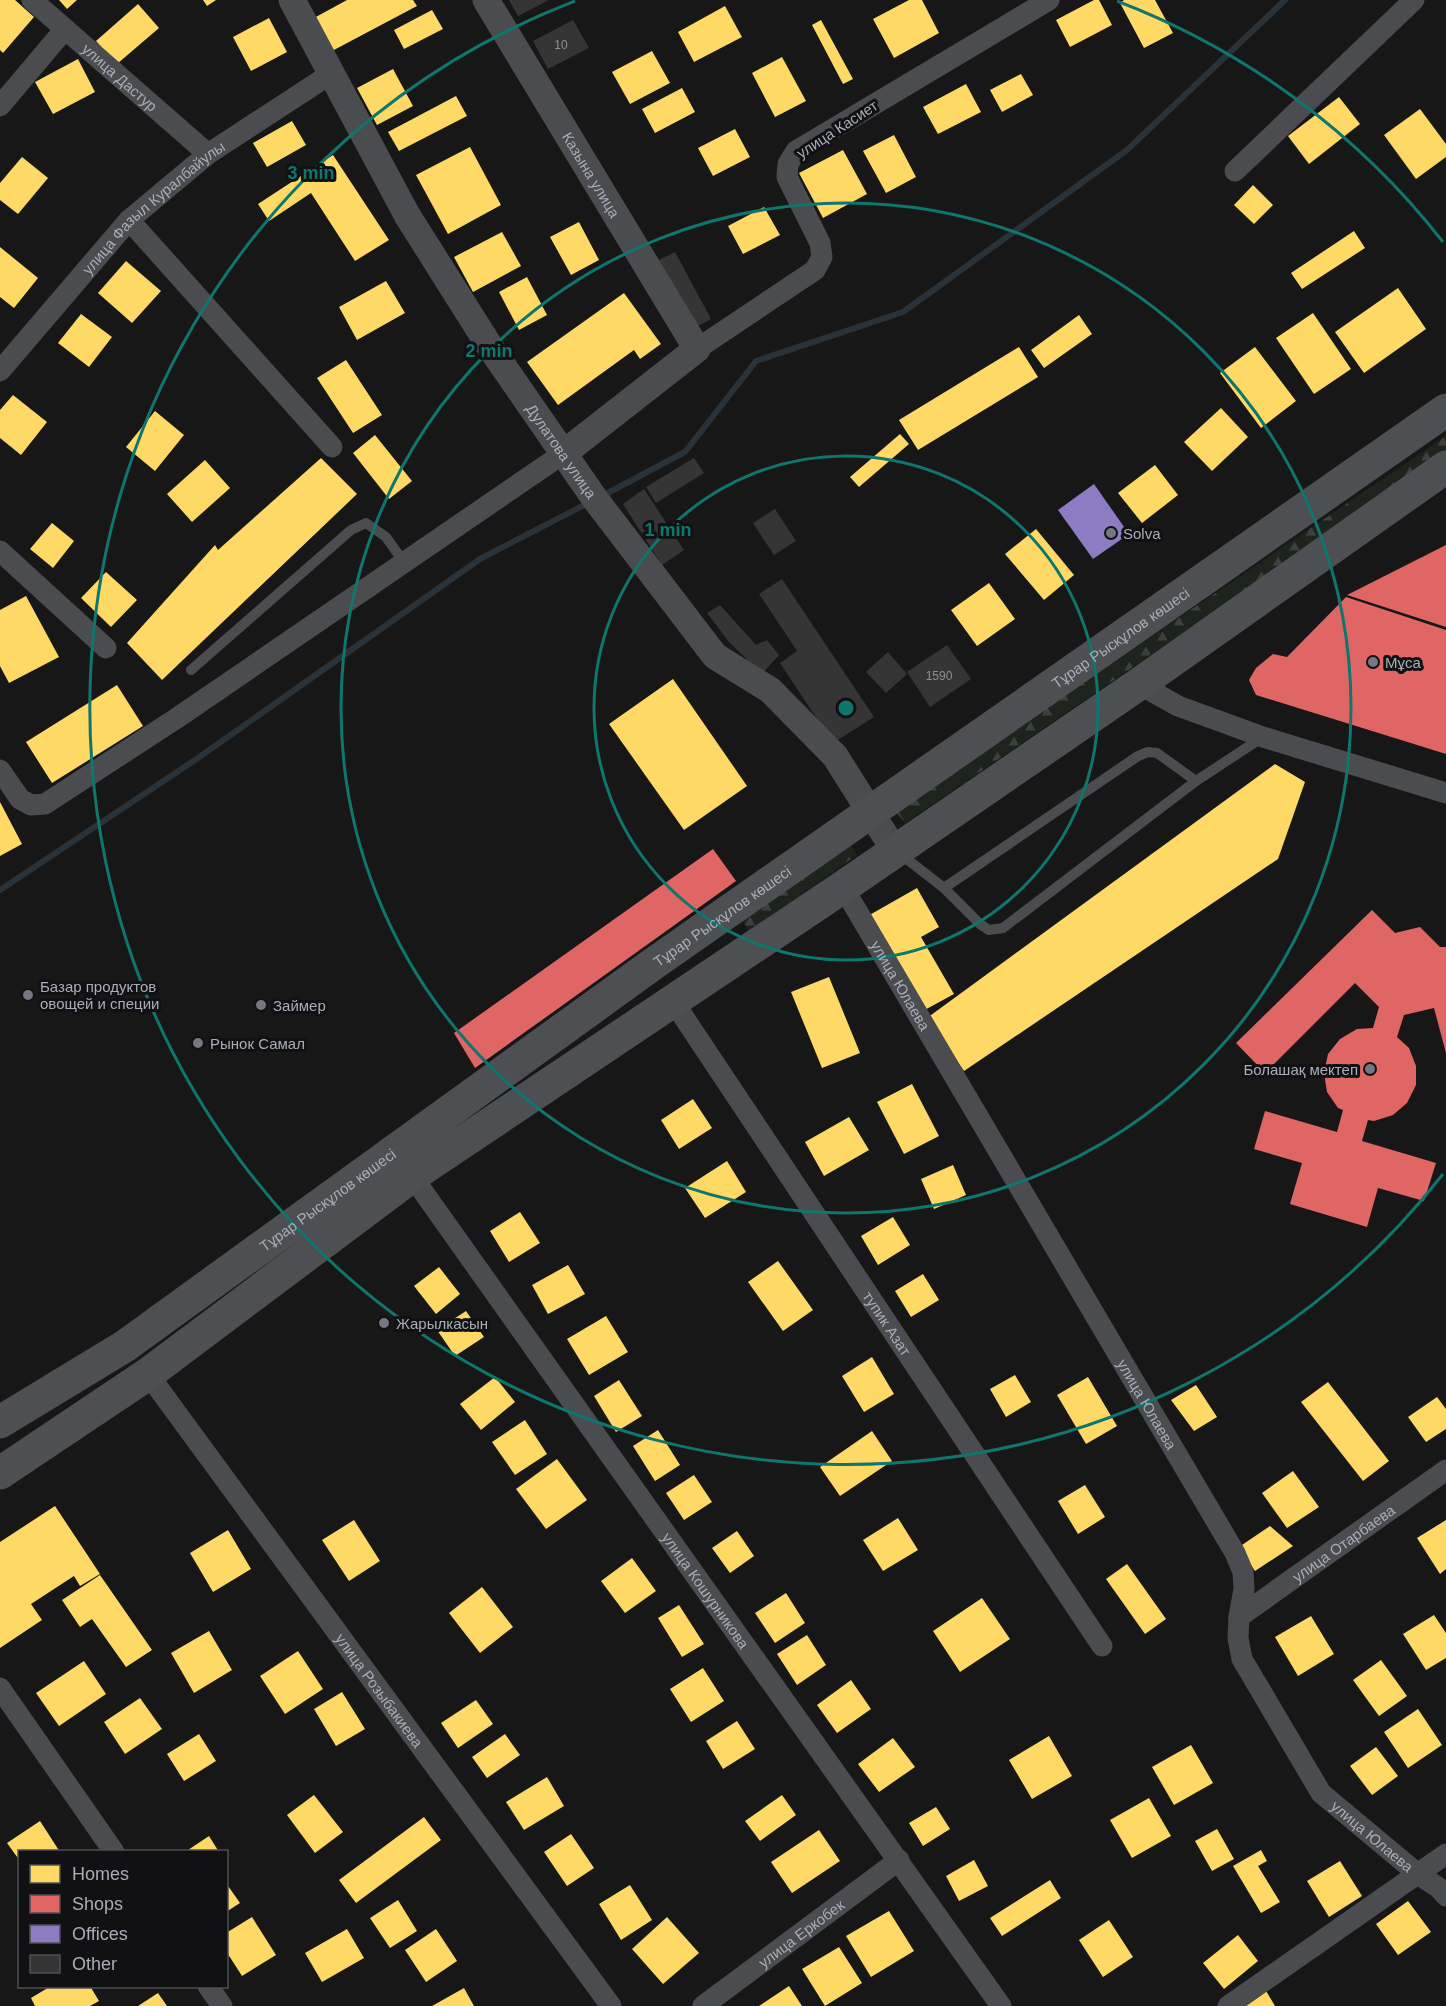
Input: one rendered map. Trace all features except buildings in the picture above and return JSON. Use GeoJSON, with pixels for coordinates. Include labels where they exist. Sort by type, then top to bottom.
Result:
{"type":"FeatureCollection","features":[{"type":"Feature","properties":{"kind":"main road","name":"Тұрар Рыскұлов көшесі"},"geometry":{"type":"LineString","coordinates":[[0,1422],[125,1347],[653,964],[1446,410]]}},
{"type":"Feature","properties":{"kind":"main road","name":"Тұрар Рыскұлов көшесі"},"geometry":{"type":"LineString","coordinates":[[0,1473],[148,1374],[412,1176],[843,887],[1139,684],[1446,467]]}},
{"type":"Feature","properties":{"kind":"street","name":"улица Дастур"},"geometry":{"type":"LineString","coordinates":[[32,0],[208,154]]}},
{"type":"Feature","properties":{"kind":"street","name":"Дулатова улица"},"geometry":{"type":"LineString","coordinates":[[292,0],[407,214],[492,350],[595,499],[715,656],[770,690],[835,756],[895,851]]}},
{"type":"Feature","properties":{"kind":"street","name":"Казына улица"},"geometry":{"type":"LineString","coordinates":[[486,0],[697,349]]}},
{"type":"Feature","properties":{"kind":"street","name":"улица Касиет"},"geometry":{"type":"LineString","coordinates":[[697,349],[815,270],[822,257],[820,243],[787,177],[788,164],[796,152],[1048,0]]}},
{"type":"Feature","properties":{"kind":"street"},"geometry":{"type":"LineString","coordinates":[[1235,171],[1414,0]]}},
{"type":"Feature","properties":{"kind":"street"},"geometry":{"type":"LineString","coordinates":[[0,106],[65,29]]}},
{"type":"Feature","properties":{"kind":"street","name":"улица Фазыл Куралбайулы"},"geometry":{"type":"LineString","coordinates":[[0,371],[129,220],[208,154],[332,73]]}},
{"type":"Feature","properties":{"kind":"street"},"geometry":{"type":"LineString","coordinates":[[129,220],[332,447]]}},
{"type":"Feature","properties":{"kind":"street"},"geometry":{"type":"LineString","coordinates":[[0,770],[20,799],[31,805],[45,804],[177,718],[403,561],[564,453],[697,349]]}},
{"type":"Feature","properties":{"kind":"street"},"geometry":{"type":"LineString","coordinates":[[0,551],[106,648]]}},
{"type":"Feature","properties":{"kind":"street"},"geometry":{"type":"LineString","coordinates":[[1139,684],[1178,706],[1263,737],[1446,793]]}},
{"type":"Feature","properties":{"kind":"street","name":"улица Юлаева"},"geometry":{"type":"LineString","coordinates":[[843,887],[1235,1553],[1243,1572],[1244,1589],[1238,1638],[1242,1659],[1321,1793],[1446,1896]]}},
{"type":"Feature","properties":{"kind":"street","name":"тупик Азат"},"geometry":{"type":"LineString","coordinates":[[673,1001],[1102,1646]]}},
{"type":"Feature","properties":{"kind":"street","name":"улица Кошурникова"},"geometry":{"type":"LineString","coordinates":[[412,1176],[1001,2006]]}},
{"type":"Feature","properties":{"kind":"street","name":"улица Розыбакиева"},"geometry":{"type":"LineString","coordinates":[[148,1374],[611,2006]]}},
{"type":"Feature","properties":{"kind":"street","name":"улица Отарбаева"},"geometry":{"type":"LineString","coordinates":[[1239,1617],[1446,1470]]}},
{"type":"Feature","properties":{"kind":"street"},"geometry":{"type":"LineString","coordinates":[[0,1688],[113,1850]]}},
{"type":"Feature","properties":{"kind":"street"},"geometry":{"type":"LineString","coordinates":[[1228,2006],[1446,1854]]}},
{"type":"Feature","properties":{"kind":"street","name":"улица Еркобек"},"geometry":{"type":"LineString","coordinates":[[703,2006],[899,1860]]}},
{"type":"Feature","properties":{"kind":"street"},"geometry":{"type":"LineString","coordinates":[[209,1988],[222,2006]]}},
{"type":"Feature","properties":{"kind":"lane"},"geometry":{"type":"LineString","coordinates":[[191,670],[351,530],[366,523],[386,537],[403,561]]}},
{"type":"Feature","properties":{"kind":"lane"},"geometry":{"type":"LineString","coordinates":[[895,851],[908,858],[944,888],[980,924],[989,930],[1003,928],[1196,781],[1263,737]]}},
{"type":"Feature","properties":{"kind":"lane"},"geometry":{"type":"LineString","coordinates":[[944,888],[1138,756],[1148,752],[1157,753],[1196,781]]}},
{"type":"Feature","properties":{"kind":"green space"},"geometry":{"type":"Polygon","coordinates":[[[1446,436],[1446,453],[905,823],[895,811],[1446,436]]]}},
{"type":"Feature","properties":{"kind":"green space"},"geometry":{"type":"Polygon","coordinates":[[[849,843],[857,855],[749,931],[741,919],[849,843]]]}},
{"type":"Feature","properties":{"kind":"waterway"},"geometry":{"type":"LineString","coordinates":[[602,496],[685,452],[756,361],[903,312],[1127,150],[1285,0]]}},
{"type":"Feature","properties":{"kind":"waterway"},"geometry":{"type":"LineString","coordinates":[[0,890],[198,758],[480,559],[590,502]]}},
{"type":"Feature","properties":{"kind":"place","name":"Solva"},"geometry":{"type":"Point","coordinates":[1111,533]}},
{"type":"Feature","properties":{"kind":"place","name":"Мұса"},"geometry":{"type":"Point","coordinates":[1373,662]}},
{"type":"Feature","properties":{"kind":"place","name":"Базар продуктов овощей и специи"},"geometry":{"type":"Point","coordinates":[28,995]}},
{"type":"Feature","properties":{"kind":"place","name":"Займер"},"geometry":{"type":"Point","coordinates":[261,1005]}},
{"type":"Feature","properties":{"kind":"place","name":"Рынок Самал"},"geometry":{"type":"Point","coordinates":[198,1043]}},
{"type":"Feature","properties":{"kind":"place","name":"Болашақ мектеп"},"geometry":{"type":"Point","coordinates":[1370,1069]}},
{"type":"Feature","properties":{"kind":"place","name":"Жарылкасын"},"geometry":{"type":"Point","coordinates":[384,1323]}}]}
